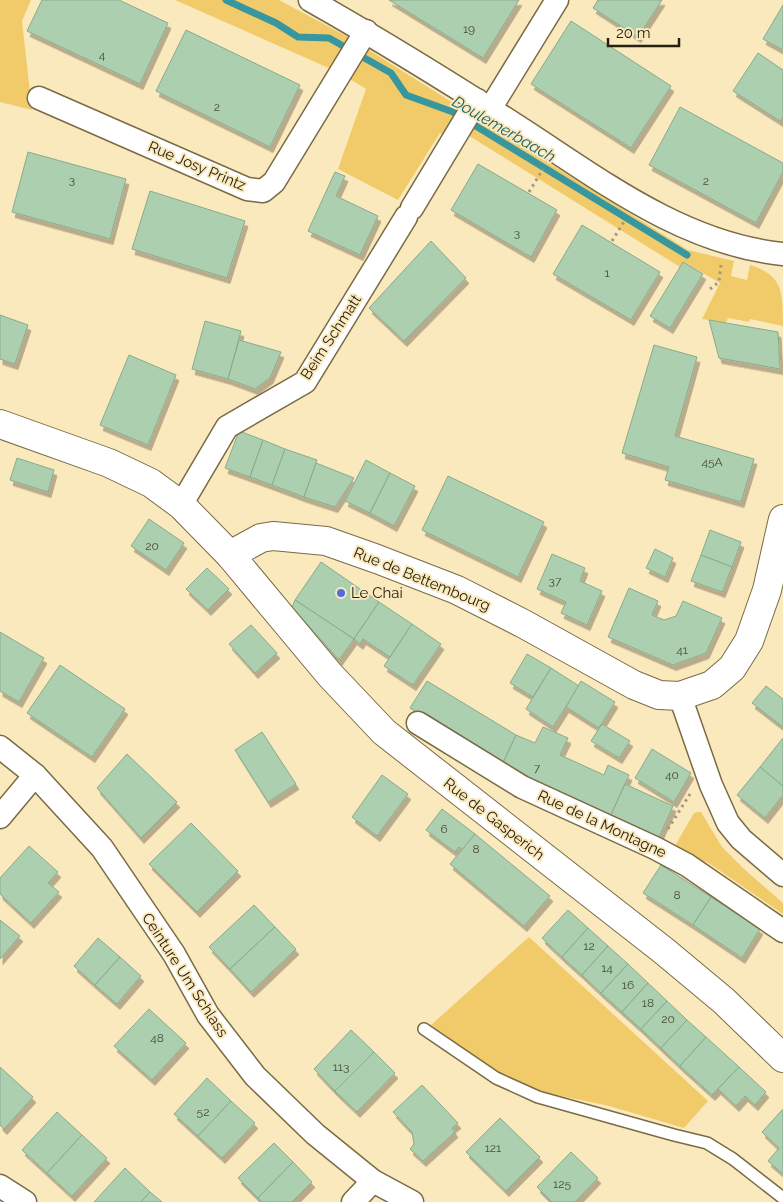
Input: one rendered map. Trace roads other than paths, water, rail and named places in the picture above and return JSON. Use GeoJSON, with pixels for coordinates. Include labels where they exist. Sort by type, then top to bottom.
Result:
{"type":"FeatureCollection","features":[{"type":"Feature","properties":{"kind":"main road"},"geometry":{"type":"LineString","coordinates":[[0,424],[109,463],[151,483],[180,505],[230,555]]}},
{"type":"Feature","properties":{"kind":"main road","name":"Rue de Bettembourg"},"geometry":{"type":"LineString","coordinates":[[230,555],[261,538],[273,536],[326,541],[377,558],[457,590],[522,623],[634,685],[659,695],[680,696],[712,685],[732,668],[749,641],[767,590],[783,519]]}},
{"type":"Feature","properties":{"kind":"main road","name":"Rue de Gasperich"},"geometry":{"type":"LineString","coordinates":[[230,555],[330,675],[384,732],[664,951],[724,1001],[783,1058]]}},
{"type":"Feature","properties":{"kind":"street"},"geometry":{"type":"LineString","coordinates":[[310,0],[362,38],[474,113],[680,226],[724,243],[783,254]]}},
{"type":"Feature","properties":{"kind":"street","name":"Beim Schmatt"},"geometry":{"type":"LineString","coordinates":[[180,505],[227,427],[305,382],[409,212],[474,113],[557,0]]}},
{"type":"Feature","properties":{"kind":"street","name":"Rue Josy Printz"},"geometry":{"type":"LineString","coordinates":[[39,98],[247,189],[263,191],[274,182],[362,38]]}},
{"type":"Feature","properties":{"kind":"street"},"geometry":{"type":"LineString","coordinates":[[680,696],[712,785],[728,823],[741,839],[783,874]]}},
{"type":"Feature","properties":{"kind":"street","name":"Rue de la Montagne"},"geometry":{"type":"LineString","coordinates":[[418,723],[522,787],[655,848],[687,865],[783,931]]}},
{"type":"Feature","properties":{"kind":"street","name":"Ceinture Um Schlass"},"geometry":{"type":"LineString","coordinates":[[0,747],[35,775],[102,848],[174,954],[208,1015],[255,1076],[314,1134],[373,1181],[412,1202]]}},
{"type":"Feature","properties":{"kind":"street"},"geometry":{"type":"LineString","coordinates":[[0,817],[35,775]]}},
{"type":"Feature","properties":{"kind":"street"},"geometry":{"type":"LineString","coordinates":[[353,1202],[373,1181]]}},
{"type":"Feature","properties":{"kind":"street"},"geometry":{"type":"LineString","coordinates":[[0,1186],[25,1202]]}},
{"type":"Feature","properties":{"kind":"lane"},"geometry":{"type":"LineString","coordinates":[[424,1029],[496,1078],[538,1097],[707,1143],[733,1159],[783,1198]]}},
{"type":"Feature","properties":{"kind":"waterway","name":"Doulemerbaach"},"geometry":{"type":"LineString","coordinates":[[226,0],[276,23],[298,37],[329,38],[391,73],[406,95],[453,112],[687,255]]}},
{"type":"Feature","properties":{"kind":"place","name":"Le Chai"},"geometry":{"type":"Point","coordinates":[341,593]}}]}
